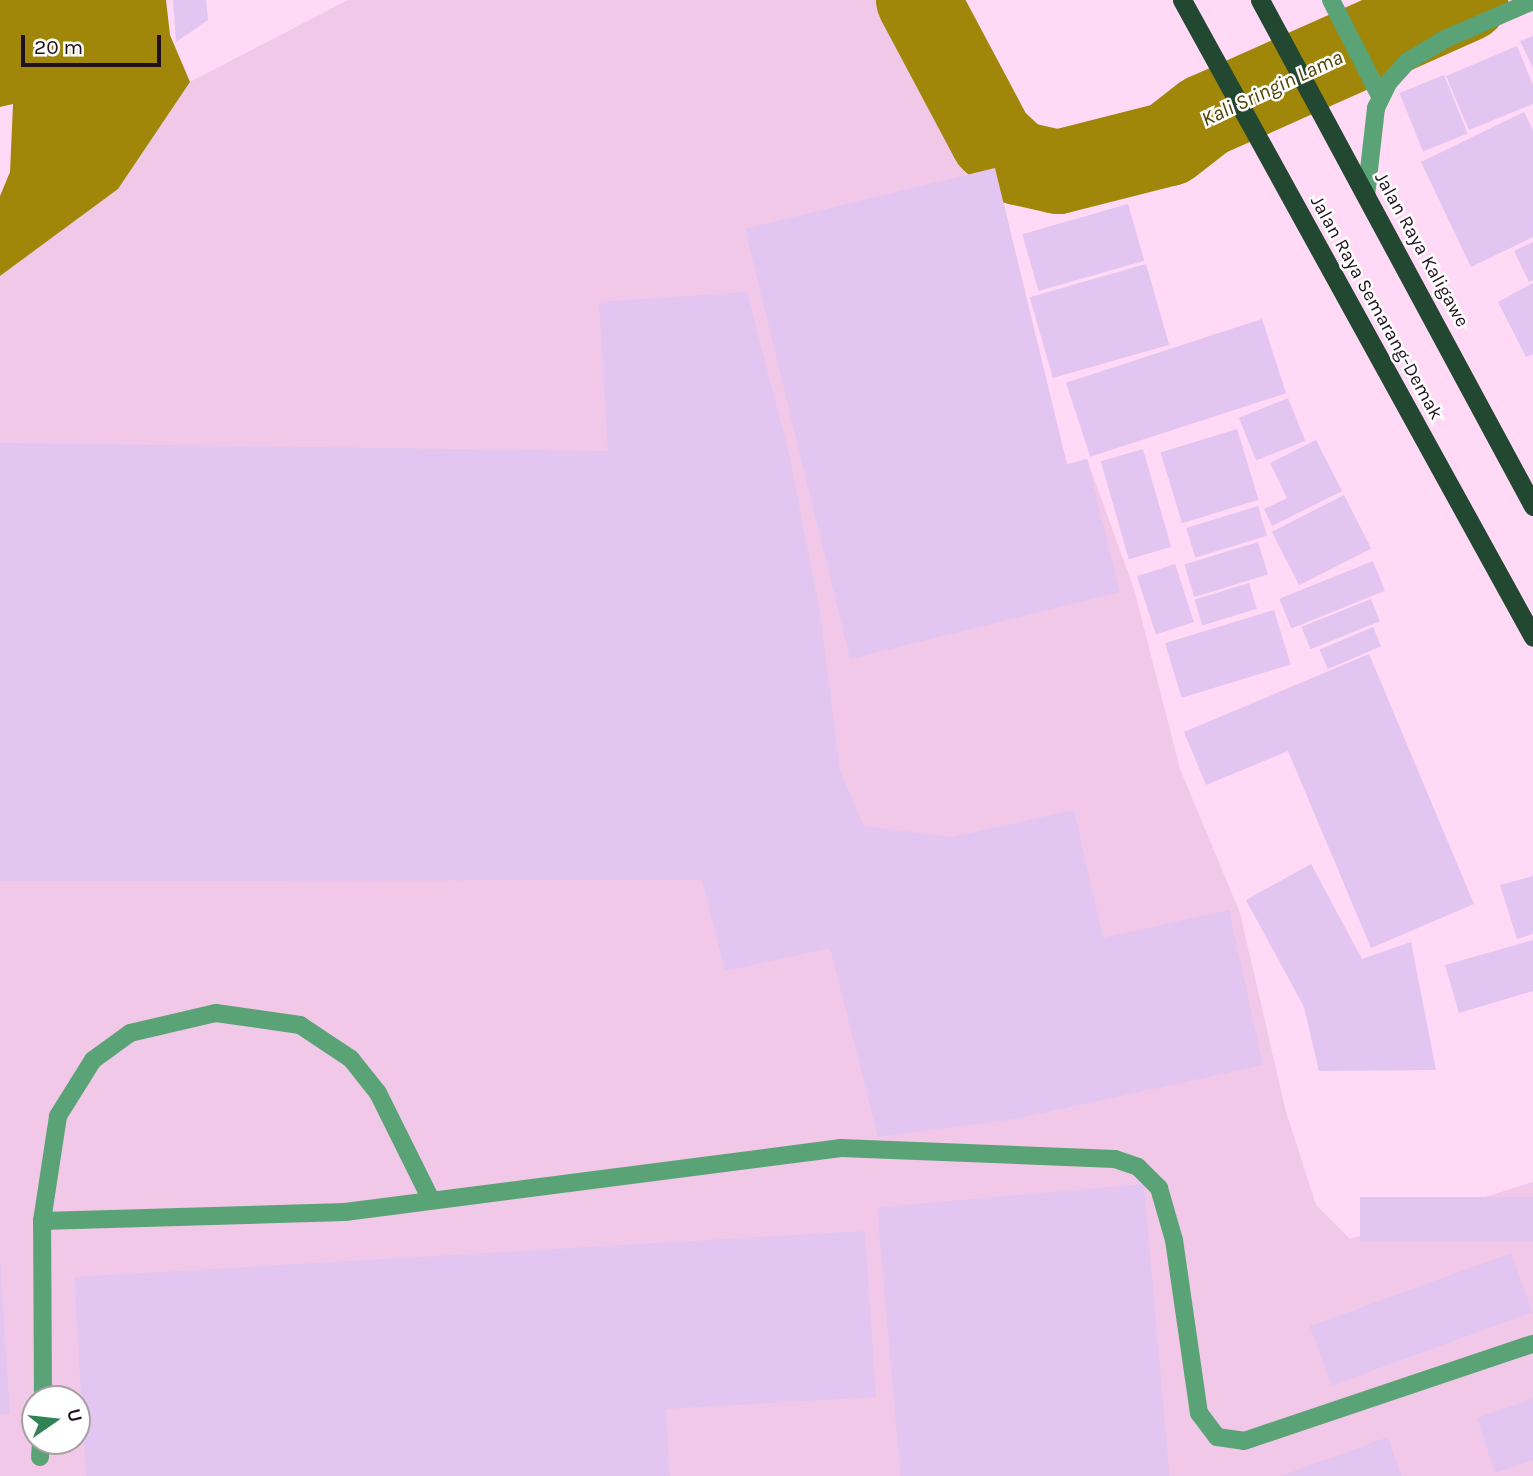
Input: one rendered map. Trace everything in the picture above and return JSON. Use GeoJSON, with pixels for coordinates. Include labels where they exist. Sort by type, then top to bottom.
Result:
{"type":"FeatureCollection","features":[{"type":"Feature","properties":{"kind":"highway","name":"Jalan Raya Semarang-Demak"},"geometry":{"type":"LineString","coordinates":[[1182,0],[1285,192],[1533,637]]}},
{"type":"Feature","properties":{"kind":"highway","name":"Jalan Raya Kaligawe"},"geometry":{"type":"LineString","coordinates":[[1264,8],[1318,114],[1366,196],[1533,506]]}},
{"type":"Feature","properties":{"kind":"street"},"geometry":{"type":"LineString","coordinates":[[1380,96],[1415,57],[1533,1]]}},
{"type":"Feature","properties":{"kind":"street"},"geometry":{"type":"LineString","coordinates":[[1335,7],[1380,96],[1366,196]]}},
{"type":"Feature","properties":{"kind":"street"},"geometry":{"type":"LineString","coordinates":[[43,1385],[42,1221],[58,1116],[93,1060],[130,1033],[216,1013],[300,1025],[351,1059],[378,1093],[431,1200]]}},
{"type":"Feature","properties":{"kind":"street"},"geometry":{"type":"LineString","coordinates":[[42,1221],[345,1212],[841,1148],[1115,1159],[1138,1167],[1158,1188],[1174,1240],[1199,1413],[1217,1437],[1244,1441],[1533,1344]]}},
{"type":"Feature","properties":{"kind":"shaded area"},"geometry":{"type":"Polygon","coordinates":[[[0,0],[166,0],[170,35],[190,82],[118,189],[0,276],[0,196],[10,172],[13,104],[0,107],[0,0]]]}},
{"type":"Feature","properties":{"kind":"shaded area"},"geometry":{"type":"Polygon","coordinates":[[[348,0],[911,0],[983,152],[995,168],[1067,464],[1087,459],[1134,589],[1180,769],[1240,913],[1286,1112],[1316,1205],[1350,1239],[1533,1182],[1533,1476],[0,1476],[0,276],[118,189],[190,82],[348,0]]]}},
{"type":"Feature","properties":{"kind":"building"},"geometry":{"type":"Polygon","coordinates":[[[173,0],[206,0],[208,20],[176,42],[173,0]]]}},
{"type":"Feature","properties":{"kind":"building"},"geometry":{"type":"Polygon","coordinates":[[[1533,36],[1533,68],[1520,41],[1533,36]]]}},
{"type":"Feature","properties":{"kind":"building"},"geometry":{"type":"Polygon","coordinates":[[[1517,46],[1533,85],[1533,104],[1469,130],[1446,76],[1517,46]]]}},
{"type":"Feature","properties":{"kind":"building"},"geometry":{"type":"Polygon","coordinates":[[[1444,75],[1468,133],[1423,151],[1399,93],[1444,75]]]}},
{"type":"Feature","properties":{"kind":"building"},"geometry":{"type":"Polygon","coordinates":[[[1524,112],[1533,131],[1533,237],[1471,267],[1421,162],[1524,112]]]}},
{"type":"Feature","properties":{"kind":"building"},"geometry":{"type":"Polygon","coordinates":[[[995,168],[1067,465],[1087,459],[1120,592],[850,659],[745,229],[995,168]]]}},
{"type":"Feature","properties":{"kind":"building"},"geometry":{"type":"Polygon","coordinates":[[[1128,204],[1144,261],[1039,291],[1022,234],[1128,204]]]}},
{"type":"Feature","properties":{"kind":"building"},"geometry":{"type":"Polygon","coordinates":[[[1533,242],[1533,280],[1529,282],[1514,251],[1533,242]]]}},
{"type":"Feature","properties":{"kind":"building"},"geometry":{"type":"Polygon","coordinates":[[[1146,264],[1169,345],[1053,378],[1030,297],[1146,264]]]}},
{"type":"Feature","properties":{"kind":"building"},"geometry":{"type":"Polygon","coordinates":[[[1533,283],[1533,354],[1526,357],[1498,302],[1533,283]]]}},
{"type":"Feature","properties":{"kind":"building"},"geometry":{"type":"Polygon","coordinates":[[[747,292],[789,454],[820,612],[840,771],[864,826],[952,837],[1074,810],[1103,938],[1229,910],[1263,1065],[1015,1119],[878,1137],[830,948],[725,971],[702,880],[0,881],[0,443],[608,451],[599,302],[747,292]]]}},
{"type":"Feature","properties":{"kind":"building"},"geometry":{"type":"Polygon","coordinates":[[[1262,319],[1286,393],[1090,457],[1066,383],[1262,319]]]}},
{"type":"Feature","properties":{"kind":"building"},"geometry":{"type":"Polygon","coordinates":[[[1288,398],[1305,441],[1256,461],[1239,418],[1288,398]]]}},
{"type":"Feature","properties":{"kind":"building"},"geometry":{"type":"Polygon","coordinates":[[[1237,429],[1259,500],[1182,523],[1160,452],[1237,429]]]}},
{"type":"Feature","properties":{"kind":"building"},"geometry":{"type":"Polygon","coordinates":[[[1316,440],[1342,491],[1272,526],[1264,509],[1287,498],[1270,463],[1316,440]]]}},
{"type":"Feature","properties":{"kind":"building"},"geometry":{"type":"Polygon","coordinates":[[[1143,449],[1171,547],[1129,559],[1101,461],[1143,449]]]}},
{"type":"Feature","properties":{"kind":"building"},"geometry":{"type":"Polygon","coordinates":[[[1344,495],[1371,548],[1299,585],[1272,532],[1344,495]]]}},
{"type":"Feature","properties":{"kind":"building"},"geometry":{"type":"Polygon","coordinates":[[[1258,506],[1267,536],[1195,558],[1186,528],[1258,506]]]}},
{"type":"Feature","properties":{"kind":"building"},"geometry":{"type":"Polygon","coordinates":[[[1258,542],[1268,575],[1194,597],[1184,565],[1258,542]]]}},
{"type":"Feature","properties":{"kind":"building"},"geometry":{"type":"Polygon","coordinates":[[[1373,561],[1385,591],[1291,629],[1279,599],[1373,561]]]}},
{"type":"Feature","properties":{"kind":"building"},"geometry":{"type":"Polygon","coordinates":[[[1175,564],[1194,622],[1156,634],[1137,576],[1175,564]]]}},
{"type":"Feature","properties":{"kind":"building"},"geometry":{"type":"Polygon","coordinates":[[[1249,583],[1257,609],[1202,625],[1194,600],[1249,583]]]}},
{"type":"Feature","properties":{"kind":"building"},"geometry":{"type":"Polygon","coordinates":[[[1371,599],[1380,621],[1310,649],[1301,627],[1371,599]]]}},
{"type":"Feature","properties":{"kind":"building"},"geometry":{"type":"Polygon","coordinates":[[[1274,610],[1291,665],[1182,698],[1165,643],[1274,610]]]}},
{"type":"Feature","properties":{"kind":"building"},"geometry":{"type":"Polygon","coordinates":[[[1373,627],[1381,646],[1328,669],[1320,650],[1373,627]]]}},
{"type":"Feature","properties":{"kind":"building"},"geometry":{"type":"Polygon","coordinates":[[[1369,654],[1474,904],[1371,948],[1288,751],[1206,785],[1184,732],[1369,654]]]}},
{"type":"Feature","properties":{"kind":"building"},"geometry":{"type":"Polygon","coordinates":[[[1311,864],[1362,959],[1411,942],[1436,1070],[1319,1071],[1304,1007],[1246,900],[1311,864]]]}},
{"type":"Feature","properties":{"kind":"building"},"geometry":{"type":"Polygon","coordinates":[[[1533,876],[1533,934],[1517,939],[1500,885],[1533,876]]]}},
{"type":"Feature","properties":{"kind":"building"},"geometry":{"type":"Polygon","coordinates":[[[1533,940],[1533,991],[1459,1013],[1445,965],[1533,940]]]}},
{"type":"Feature","properties":{"kind":"building"},"geometry":{"type":"Polygon","coordinates":[[[1144,1184],[1170,1476],[901,1476],[877,1207],[1144,1184]]]}},
{"type":"Feature","properties":{"kind":"building"},"geometry":{"type":"Polygon","coordinates":[[[1360,1197],[1533,1197],[1533,1242],[1360,1242],[1360,1197]]]}},
{"type":"Feature","properties":{"kind":"building"},"geometry":{"type":"Polygon","coordinates":[[[865,1231],[876,1397],[666,1409],[670,1476],[86,1476],[85,1455],[91,1455],[91,1385],[81,1385],[74,1277],[865,1231]]]}},
{"type":"Feature","properties":{"kind":"building"},"geometry":{"type":"Polygon","coordinates":[[[1511,1253],[1533,1312],[1331,1385],[1310,1326],[1511,1253]]]}},
{"type":"Feature","properties":{"kind":"building"},"geometry":{"type":"Polygon","coordinates":[[[0,1259],[10,1414],[0,1414],[0,1259]]]}},
{"type":"Feature","properties":{"kind":"building"},"geometry":{"type":"Polygon","coordinates":[[[1533,1399],[1533,1460],[1495,1473],[1477,1418],[1533,1399]]]}},
{"type":"Feature","properties":{"kind":"building"},"geometry":{"type":"Polygon","coordinates":[[[1388,1437],[1401,1476],[1281,1476],[1388,1437]]]}},
{"type":"Feature","properties":{"kind":"waterway","name":"Kali Sringin Lama"},"geometry":{"type":"LineString","coordinates":[[918,0],[992,139],[1018,163],[1058,172],[1169,144],[1205,116],[1466,0]]}}]}
